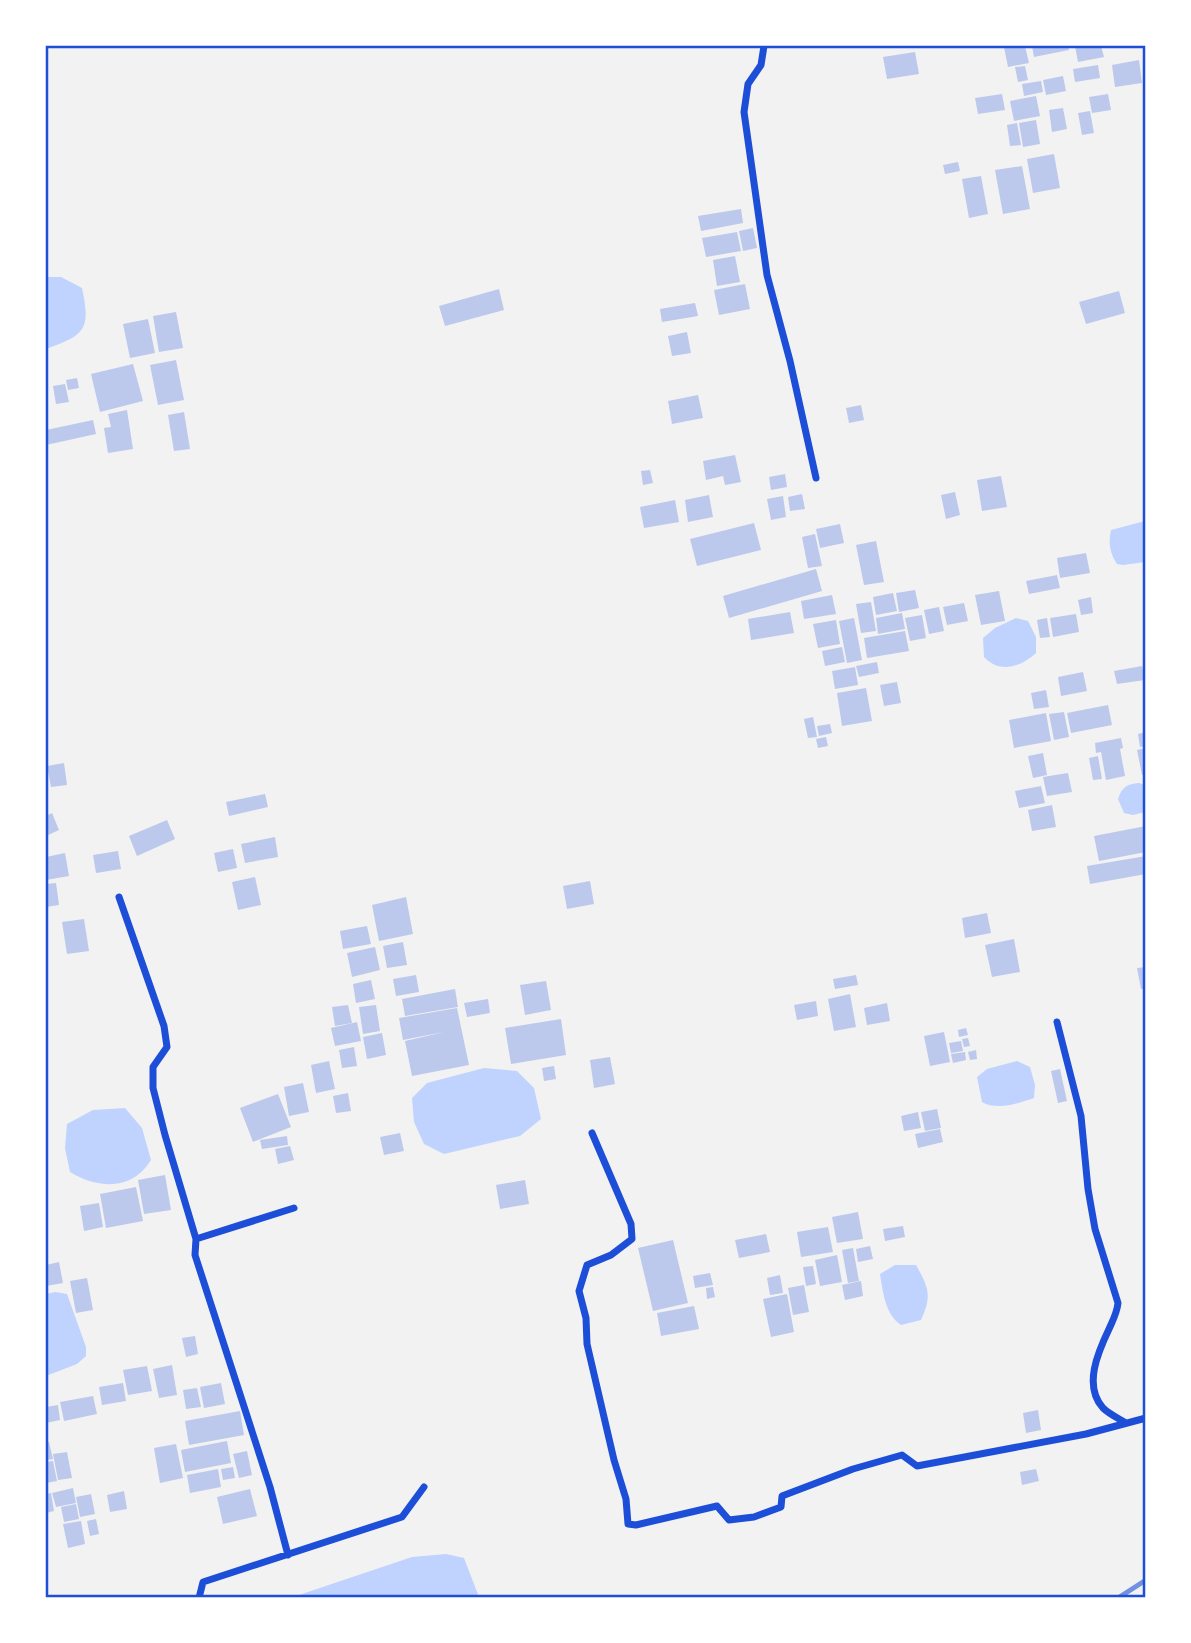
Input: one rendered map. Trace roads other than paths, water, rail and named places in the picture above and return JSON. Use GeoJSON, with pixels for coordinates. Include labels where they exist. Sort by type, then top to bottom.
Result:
{"type":"FeatureCollection","features":[{"type":"Feature","properties":{"kind":"street"},"geometry":{"type":"LineString","coordinates":[[764,46],[761,65],[748,84],[744,112],[767,275],[790,361],[816,478]]}},
{"type":"Feature","properties":{"kind":"street"},"geometry":{"type":"LineString","coordinates":[[119,897],[164,1026],[167,1047],[153,1067],[153,1088],[164,1135],[196,1239],[195,1255],[201,1277],[270,1487],[288,1555]]}},
{"type":"Feature","properties":{"kind":"street"},"geometry":{"type":"LineString","coordinates":[[1056,1022],[1081,1116],[1095,1229],[1118,1303],[1092,1377],[1097,1401],[1105,1410],[1126,1423]]}},
{"type":"Feature","properties":{"kind":"street"},"geometry":{"type":"LineString","coordinates":[[592,1133],[631,1224],[632,1239],[611,1255],[587,1265],[579,1291],[586,1318],[587,1344],[611,1448],[626,1499],[628,1524],[636,1525],[717,1506],[729,1520],[754,1517],[781,1507],[782,1496],[853,1469],[902,1455],[917,1465],[1086,1434],[1146,1418]]}},
{"type":"Feature","properties":{"kind":"street"},"geometry":{"type":"LineString","coordinates":[[196,1239],[294,1208]]}},
{"type":"Feature","properties":{"kind":"street"},"geometry":{"type":"LineString","coordinates":[[199,1598],[202,1582],[402,1517],[424,1487]]}},
{"type":"Feature","properties":{"kind":"water"},"geometry":{"type":"Polygon","coordinates":[[[46,277],[61,277],[82,288],[86,313],[85,322],[77,335],[46,349],[46,277]]]}},
{"type":"Feature","properties":{"kind":"water"},"geometry":{"type":"Polygon","coordinates":[[[1145,521],[1145,562],[1117,564],[1110,548],[1111,530],[1145,521]]]}},
{"type":"Feature","properties":{"kind":"water"},"geometry":{"type":"Polygon","coordinates":[[[1016,618],[1028,621],[1036,637],[1036,653],[1017,665],[997,666],[984,657],[983,638],[995,628],[1016,618]]]}},
{"type":"Feature","properties":{"kind":"water"},"geometry":{"type":"Polygon","coordinates":[[[1139,783],[1145,785],[1145,812],[1133,815],[1124,813],[1118,799],[1123,789],[1139,783]]]}},
{"type":"Feature","properties":{"kind":"water"},"geometry":{"type":"Polygon","coordinates":[[[1017,1061],[1030,1067],[1035,1085],[1034,1098],[1002,1106],[982,1102],[977,1077],[987,1069],[1017,1061]]]}},
{"type":"Feature","properties":{"kind":"water"},"geometry":{"type":"Polygon","coordinates":[[[484,1068],[517,1071],[534,1088],[541,1119],[520,1136],[444,1154],[424,1144],[414,1122],[412,1098],[427,1083],[484,1068]]]}},
{"type":"Feature","properties":{"kind":"water"},"geometry":{"type":"Polygon","coordinates":[[[125,1108],[142,1128],[151,1160],[143,1170],[124,1182],[114,1184],[92,1182],[70,1172],[65,1148],[67,1124],[93,1110],[125,1108]]]}},
{"type":"Feature","properties":{"kind":"water"},"geometry":{"type":"Polygon","coordinates":[[[895,1265],[916,1265],[924,1280],[928,1298],[921,1320],[901,1325],[888,1309],[880,1274],[895,1265]]]}},
{"type":"Feature","properties":{"kind":"water"},"geometry":{"type":"Polygon","coordinates":[[[46,1294],[67,1294],[86,1347],[86,1356],[77,1364],[46,1376],[46,1294]]]}},
{"type":"Feature","properties":{"kind":"water"},"geometry":{"type":"Polygon","coordinates":[[[446,1554],[464,1558],[479,1597],[293,1597],[412,1557],[446,1554]]]}},
{"type":"Feature","properties":{"kind":"railway"},"geometry":{"type":"LineString","coordinates":[[1118,1598],[1146,1580]]}}]}
